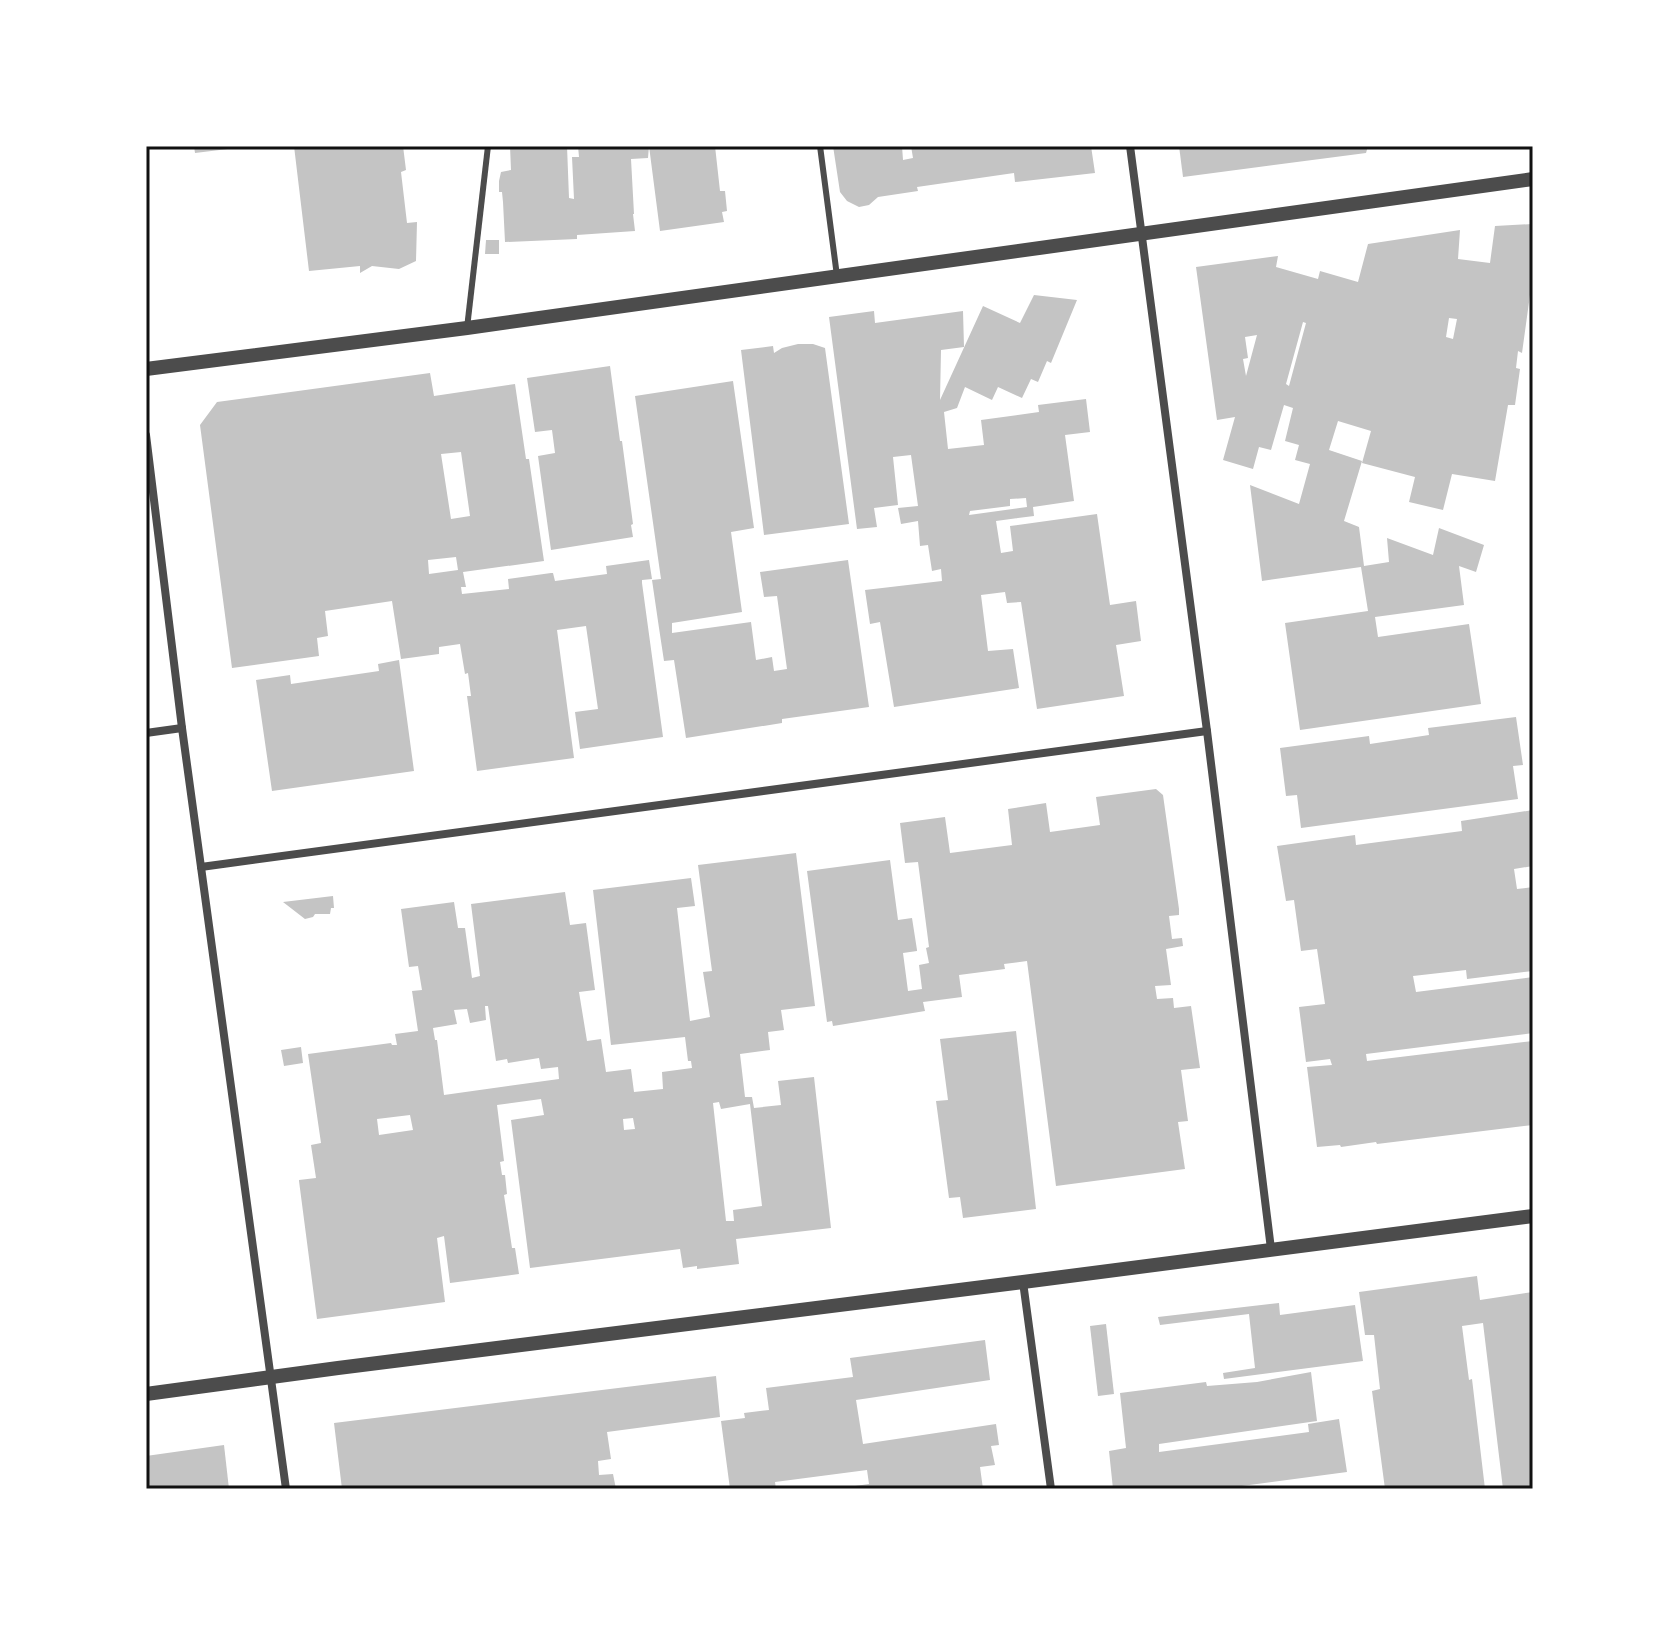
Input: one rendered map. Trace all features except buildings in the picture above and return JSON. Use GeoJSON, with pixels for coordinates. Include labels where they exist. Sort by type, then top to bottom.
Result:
{"type":"FeatureCollection","features":[{"type":"Feature","properties":{"kind":"street"},"geometry":{"type":"LineString","coordinates":[[1130,146],[1271,1249]]}},
{"type":"Feature","properties":{"kind":"street"},"geometry":{"type":"LineString","coordinates":[[146,369],[467,328],[1533,179]]}},
{"type":"Feature","properties":{"kind":"street"},"geometry":{"type":"LineString","coordinates":[[146,435],[182,728],[286,1489]]}},
{"type":"Feature","properties":{"kind":"street"},"geometry":{"type":"LineString","coordinates":[[146,733],[182,728]]}},
{"type":"Feature","properties":{"kind":"street"},"geometry":{"type":"LineString","coordinates":[[201,867],[1207,731]]}},
{"type":"Feature","properties":{"kind":"street"},"geometry":{"type":"LineString","coordinates":[[146,1394],[1533,1216]]}},
{"type":"Feature","properties":{"kind":"street"},"geometry":{"type":"LineString","coordinates":[[1023,1282],[1051,1489]]}},
{"type":"Feature","properties":{"kind":"lane"},"geometry":{"type":"LineString","coordinates":[[467,328],[488,146]]}},
{"type":"Feature","properties":{"kind":"lane"},"geometry":{"type":"LineString","coordinates":[[820,146],[837,276]]}}]}
